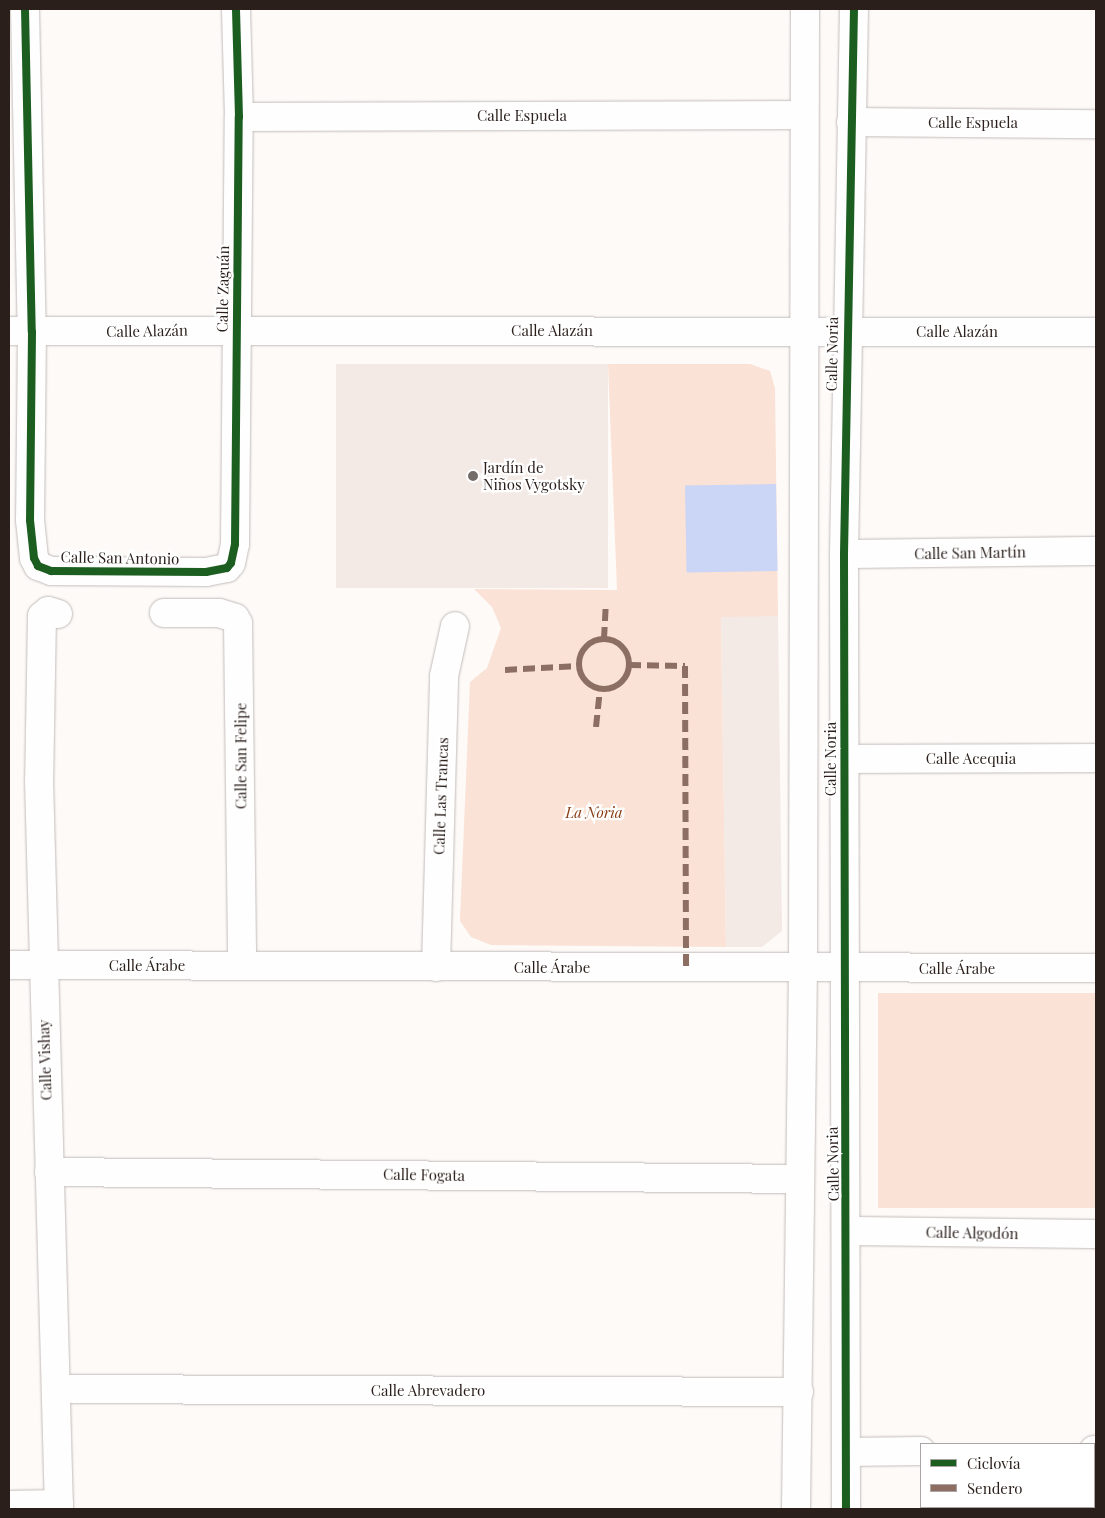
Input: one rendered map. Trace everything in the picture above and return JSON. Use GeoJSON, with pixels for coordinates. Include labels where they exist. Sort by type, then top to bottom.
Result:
{"type":"FeatureCollection","features":[{"type":"Feature","properties":{"kind":"street"},"geometry":{"type":"LineString","coordinates":[[20,331],[25,9]]}},
{"type":"Feature","properties":{"kind":"street","name":"Calle Zaguán"},"geometry":{"type":"LineString","coordinates":[[227,568],[231,563],[235,544],[239,117],[236,9]]}},
{"type":"Feature","properties":{"kind":"street","name":"Calle Noria"},"geometry":{"type":"LineString","coordinates":[[796,1509],[803,969],[805,9]]}},
{"type":"Feature","properties":{"kind":"street","name":"Calle Noria"},"geometry":{"type":"LineString","coordinates":[[846,1509],[848,1231],[844,554],[846,332],[854,9]]}},
{"type":"Feature","properties":{"kind":"street","name":"Calle Espuela"},"geometry":{"type":"LineString","coordinates":[[239,117],[804,115]]}},
{"type":"Feature","properties":{"kind":"street","name":"Calle Espuela"},"geometry":{"type":"LineString","coordinates":[[851,122],[1096,124]]}},
{"type":"Feature","properties":{"kind":"street","name":"Calle Alazán"},"geometry":{"type":"LineString","coordinates":[[20,331],[1096,332]]}},
{"type":"Feature","properties":{"kind":"street","name":"Calle San Antonio"},"geometry":{"type":"LineString","coordinates":[[20,331],[30,520],[38,566],[63,571],[206,572],[227,568]]}},
{"type":"Feature","properties":{"kind":"street","name":"Calle San Martín"},"geometry":{"type":"LineString","coordinates":[[844,554],[1096,551]]}},
{"type":"Feature","properties":{"kind":"street","name":"Calle Vishay"},"geometry":{"type":"LineString","coordinates":[[51,613],[42,616],[39,780],[42,966],[57,1389],[59,1506]]}},
{"type":"Feature","properties":{"kind":"street","name":"Calle San Felipe"},"geometry":{"type":"LineString","coordinates":[[164,613],[219,613],[235,618],[238,623],[242,966]]}},
{"type":"Feature","properties":{"kind":"street","name":"Calle Las Trancas"},"geometry":{"type":"LineString","coordinates":[[436,967],[444,676],[455,626]]}},
{"type":"Feature","properties":{"kind":"street","name":"Calle Acequia"},"geometry":{"type":"LineString","coordinates":[[845,759],[1096,758]]}},
{"type":"Feature","properties":{"kind":"street","name":"Calle Árabe"},"geometry":{"type":"LineString","coordinates":[[9,965],[845,970],[1096,968]]}},
{"type":"Feature","properties":{"kind":"street","name":"Calle Fogata"},"geometry":{"type":"LineString","coordinates":[[49,1172],[799,1179]]}},
{"type":"Feature","properties":{"kind":"street","name":"Calle Algodón"},"geometry":{"type":"LineString","coordinates":[[848,1231],[1096,1234]]}},
{"type":"Feature","properties":{"kind":"street","name":"Calle Abrevadero"},"geometry":{"type":"LineString","coordinates":[[57,1389],[798,1392]]}},
{"type":"Feature","properties":{"kind":"street"},"geometry":{"type":"LineString","coordinates":[[846,1452],[920,1451]]}},
{"type":"Feature","properties":{"kind":"street"},"geometry":{"type":"LineString","coordinates":[[9,1505],[59,1506]]}},
{"type":"Feature","properties":{"kind":"shaded area","name":"Jardín de Niños Vygotsky"},"geometry":{"type":"Polygon","coordinates":[[[336,364],[608,364],[608,588],[336,588],[336,364]]]}},
{"type":"Feature","properties":{"kind":"shaded area"},"geometry":{"type":"Polygon","coordinates":[[[721,616],[778,616],[782,931],[762,947],[726,947],[721,616]]]}},
{"type":"Feature","properties":{"kind":"green space","name":"La Noria"},"geometry":{"type":"Polygon","coordinates":[[[608,364],[750,364],[770,371],[775,388],[778,616],[721,617],[726,947],[491,945],[471,937],[460,921],[470,682],[487,668],[501,628],[492,607],[474,589],[617,590],[608,364]]]}},
{"type":"Feature","properties":{"kind":"green space"},"geometry":{"type":"Polygon","coordinates":[[[878,993],[1096,993],[1096,1208],[878,1208],[878,993]]]}},
{"type":"Feature","properties":{"kind":"water"},"geometry":{"type":"Polygon","coordinates":[[[776,484],[778,571],[687,573],[685,486],[776,484]]]}},
{"type":"Feature","properties":{"kind":"marked path"},"geometry":{"type":"LineString","coordinates":[[604,639],[606,604]]}},
{"type":"Feature","properties":{"kind":"marked path"},"geometry":{"type":"LineString","coordinates":[[604,639],[614,641],[622,646],[627,654],[629,664],[627,674],[622,682],[614,687],[604,689],[594,687],[586,682],[581,674],[579,664],[581,654],[586,646],[594,641],[604,639]]}},
{"type":"Feature","properties":{"kind":"marked path"},"geometry":{"type":"LineString","coordinates":[[629,665],[685,666],[686,968]]}},
{"type":"Feature","properties":{"kind":"marked path"},"geometry":{"type":"LineString","coordinates":[[505,670],[579,666]]}},
{"type":"Feature","properties":{"kind":"marked path"},"geometry":{"type":"LineString","coordinates":[[596,727],[600,689]]}},
{"type":"Feature","properties":{"kind":"cycle path"},"geometry":{"type":"LineString","coordinates":[[25,9],[32,332],[30,520],[34,558],[38,566],[51,571],[206,572],[227,568],[231,563],[235,544],[239,117],[236,9]]}},
{"type":"Feature","properties":{"kind":"cycle path"},"geometry":{"type":"LineString","coordinates":[[846,1509],[844,554],[854,9]]}},
{"type":"Feature","properties":{"kind":"place","name":"Jardín de Niños Vygotsky"},"geometry":{"type":"Point","coordinates":[473,476]}}]}
